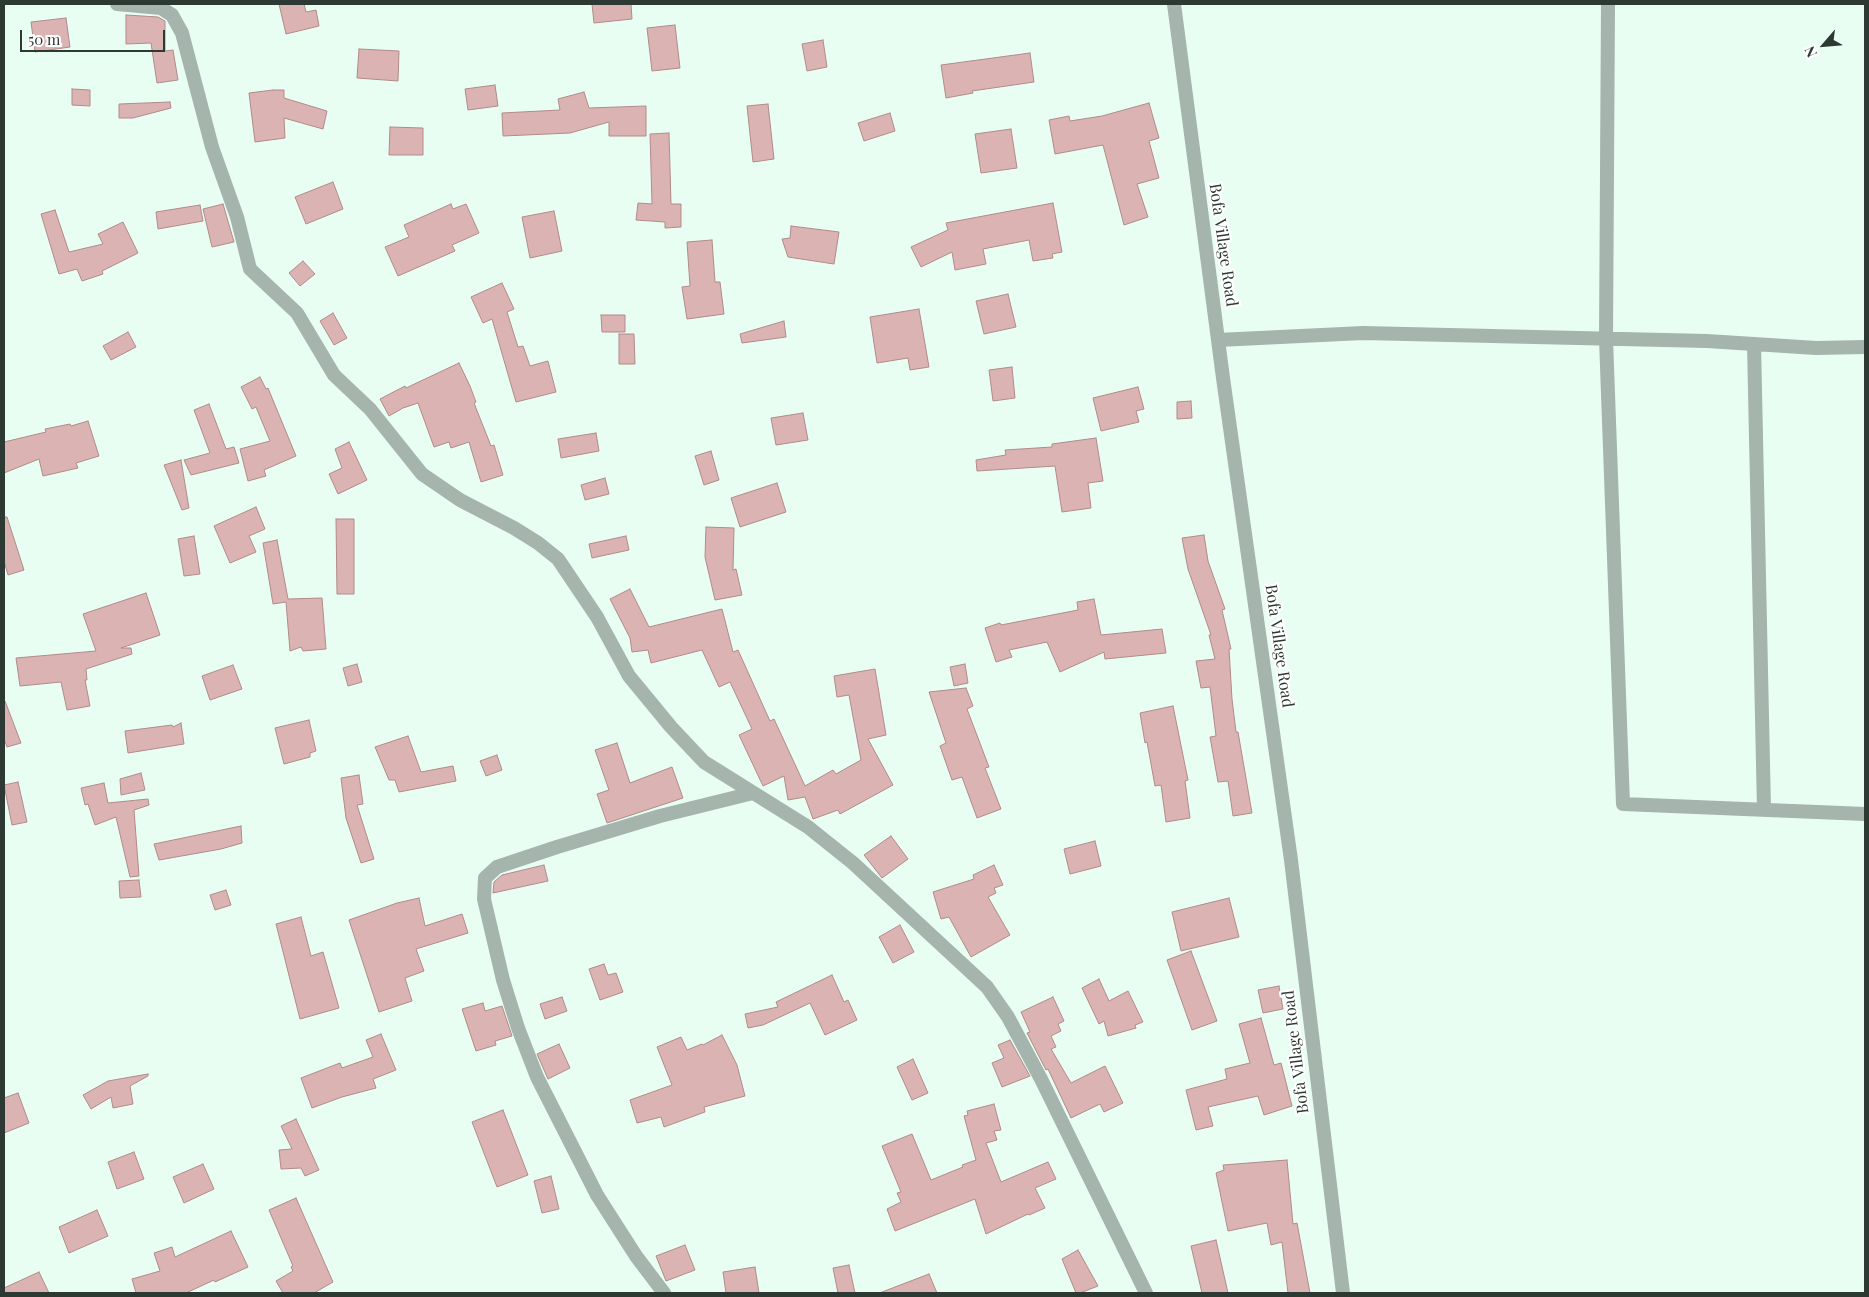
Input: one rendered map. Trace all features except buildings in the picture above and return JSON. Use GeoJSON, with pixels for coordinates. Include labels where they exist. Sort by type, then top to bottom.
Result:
{"type":"FeatureCollection","features":[{"type":"Feature","properties":{"kind":"street"},"geometry":{"type":"LineString","coordinates":[[117,4],[161,8],[172,15],[182,32],[212,147],[238,216],[250,269],[297,313],[334,375],[382,423],[422,474],[460,500],[514,528],[538,543],[558,559],[597,617],[629,676],[671,728],[704,762],[808,826],[853,862],[987,987],[1008,1017],[1041,1079],[1146,1293]]}},
{"type":"Feature","properties":{"kind":"street","name":"Bofa Village Road"},"geometry":{"type":"LineString","coordinates":[[1174,4],[1218,340],[1291,860],[1343,1293]]}},
{"type":"Feature","properties":{"kind":"street"},"geometry":{"type":"LineString","coordinates":[[1608,4],[1606,339],[1624,804],[1865,814]]}},
{"type":"Feature","properties":{"kind":"street"},"geometry":{"type":"LineString","coordinates":[[1218,340],[1363,333],[1606,339],[1816,348],[1865,347]]}},
{"type":"Feature","properties":{"kind":"street"},"geometry":{"type":"LineString","coordinates":[[1754,344],[1764,810]]}},
{"type":"Feature","properties":{"kind":"street"},"geometry":{"type":"LineString","coordinates":[[664,1293],[636,1256],[597,1195],[537,1077],[502,980],[484,899],[485,878],[497,867],[557,847],[660,816],[754,793]]}}]}
